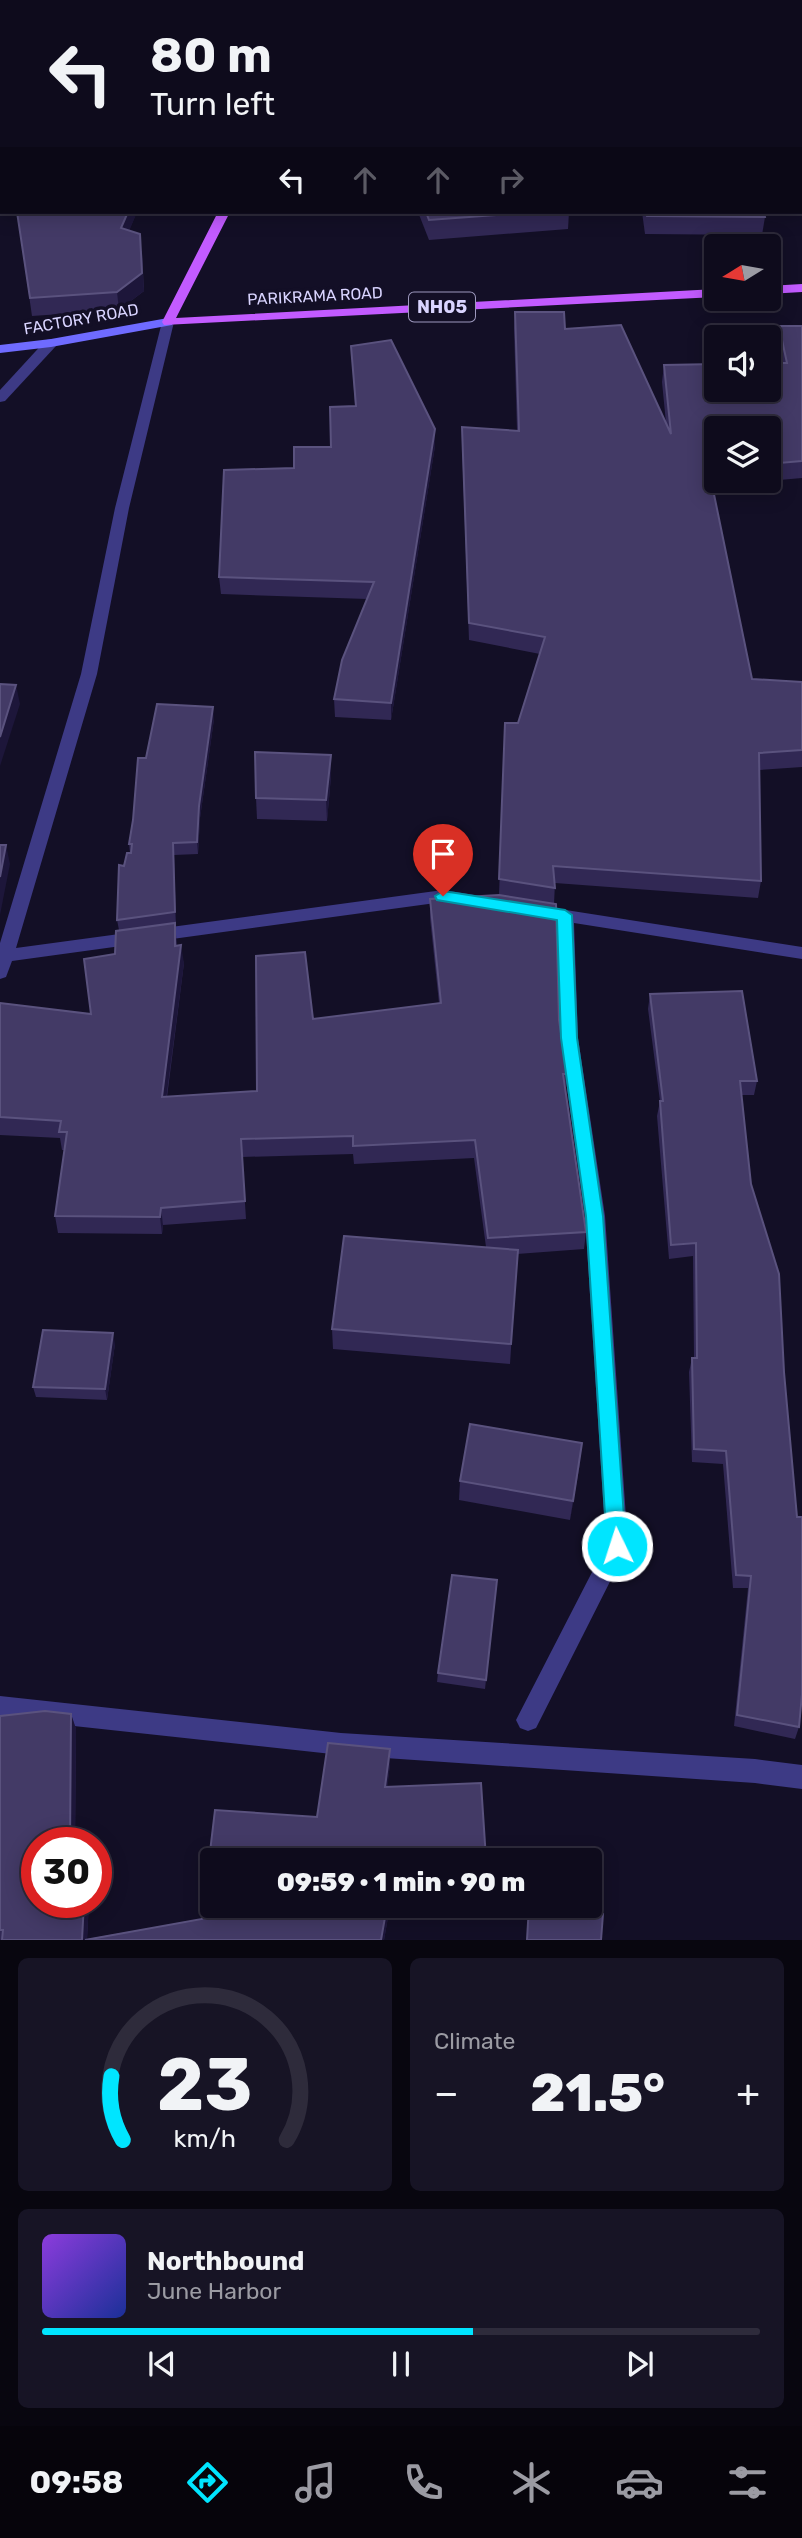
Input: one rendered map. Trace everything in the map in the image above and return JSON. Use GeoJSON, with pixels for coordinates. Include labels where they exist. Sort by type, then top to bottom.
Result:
{"type":"FeatureCollection","features":[{"type":"Feature","properties":{"kind":"main road"},"geometry":{"type":"LineString","coordinates":[[168,322],[223,214]]}},
{"type":"Feature","properties":{"kind":"main road"},"geometry":{"type":"LineString","coordinates":[[781,289],[802,288]]}},
{"type":"Feature","properties":{"kind":"main road","name":"PARIKRAMA ROAD"},"geometry":{"type":"LineString","coordinates":[[168,322],[704,294]]}},
{"type":"Feature","properties":{"kind":"main road","name":"FACTORY ROAD"},"geometry":{"type":"LineString","coordinates":[[0,349],[51,344],[168,322]]}},
{"type":"Feature","properties":{"kind":"street"},"geometry":{"type":"LineString","coordinates":[[168,322],[122,508],[89,674],[2,964],[443,896],[497,905]]}},
{"type":"Feature","properties":{"kind":"street"},"geometry":{"type":"LineString","coordinates":[[0,398],[51,344]]}},
{"type":"Feature","properties":{"kind":"street"},"geometry":{"type":"LineString","coordinates":[[537,911],[802,953]]}},
{"type":"Feature","properties":{"kind":"street"},"geometry":{"type":"LineString","coordinates":[[528,1720],[617,1546],[595,1216],[569,1038],[565,915]]}},
{"type":"Feature","properties":{"kind":"street"},"geometry":{"type":"LineString","coordinates":[[0,1707],[341,1744],[755,1771],[802,1777]]}},
{"type":"Feature","properties":{"kind":"building"},"geometry":{"type":"Polygon","coordinates":[[[17,214],[127,214],[121,228],[140,234],[142,273],[117,292],[30,298],[17,214]]]}},
{"type":"Feature","properties":{"kind":"building"},"geometry":{"type":"Polygon","coordinates":[[[427,214],[511,214],[429,220],[427,214]]]}},
{"type":"Feature","properties":{"kind":"building"},"geometry":{"type":"Polygon","coordinates":[[[764,214],[765,217],[647,216],[764,214]]]}},
{"type":"Feature","properties":{"kind":"building"},"geometry":{"type":"Polygon","coordinates":[[[515,312],[564,312],[565,329],[621,325],[671,434],[664,365],[704,364],[704,402],[781,402],[781,363],[787,363],[781,326],[802,326],[802,461],[781,463],[781,416],[704,416],[704,493],[714,493],[752,679],[802,682],[802,750],[759,753],[761,881],[553,866],[555,888],[499,879],[505,723],[518,723],[545,637],[469,623],[462,427],[519,431],[515,312]]]}},
{"type":"Feature","properties":{"kind":"building"},"geometry":{"type":"Polygon","coordinates":[[[391,340],[435,429],[391,703],[334,699],[342,660],[374,582],[219,577],[224,470],[294,468],[294,447],[331,447],[330,407],[356,406],[351,346],[391,340]]]}},
{"type":"Feature","properties":{"kind":"building"},"geometry":{"type":"Polygon","coordinates":[[[0,684],[16,685],[0,737],[0,684]]]}},
{"type":"Feature","properties":{"kind":"building"},"geometry":{"type":"Polygon","coordinates":[[[157,704],[213,707],[199,806],[197,842],[173,843],[175,912],[117,920],[119,865],[124,866],[127,853],[131,853],[132,844],[129,844],[138,758],[146,758],[157,704]]]}},
{"type":"Feature","properties":{"kind":"building"},"geometry":{"type":"Polygon","coordinates":[[[255,752],[331,755],[326,800],[256,798],[255,752]]]}},
{"type":"Feature","properties":{"kind":"building"},"geometry":{"type":"Polygon","coordinates":[[[0,845],[6,845],[0,877],[0,845]]]}},
{"type":"Feature","properties":{"kind":"building"},"geometry":{"type":"Polygon","coordinates":[[[499,895],[556,904],[559,1020],[567,1074],[563,1074],[586,1232],[488,1238],[475,1140],[353,1146],[353,1136],[241,1139],[245,1201],[161,1208],[160,1217],[55,1216],[67,1132],[59,1132],[61,1121],[0,1117],[0,1003],[91,1014],[84,959],[115,954],[116,931],[175,923],[175,946],[181,945],[162,1097],[257,1091],[256,956],[305,952],[313,1019],[441,1003],[430,899],[499,895]]]}},
{"type":"Feature","properties":{"kind":"building"},"geometry":{"type":"Polygon","coordinates":[[[742,991],[757,1081],[740,1081],[751,1184],[779,1274],[784,1372],[797,1517],[802,1517],[802,1694],[799,1727],[737,1715],[751,1576],[736,1575],[726,1451],[694,1449],[692,1358],[697,1358],[696,1243],[671,1245],[660,1101],[663,1101],[650,994],[742,991]]]}},
{"type":"Feature","properties":{"kind":"building"},"geometry":{"type":"Polygon","coordinates":[[[344,1236],[518,1250],[511,1344],[332,1329],[344,1236]]]}},
{"type":"Feature","properties":{"kind":"building"},"geometry":{"type":"Polygon","coordinates":[[[43,1330],[113,1333],[105,1389],[33,1387],[43,1330]]]}},
{"type":"Feature","properties":{"kind":"building"},"geometry":{"type":"Polygon","coordinates":[[[470,1424],[582,1443],[573,1501],[460,1481],[470,1424]]]}},
{"type":"Feature","properties":{"kind":"building"},"geometry":{"type":"Polygon","coordinates":[[[452,1575],[497,1580],[486,1680],[438,1673],[452,1575]]]}},
{"type":"Feature","properties":{"kind":"building"},"geometry":{"type":"Polygon","coordinates":[[[45,1711],[71,1714],[70,1827],[21,1827],[21,1918],[83,1918],[82,1940],[2,1940],[0,1716],[45,1711]]]}},
{"type":"Feature","properties":{"kind":"building"},"geometry":{"type":"Polygon","coordinates":[[[328,1743],[390,1749],[385,1787],[481,1783],[485,1848],[210,1848],[215,1810],[317,1817],[328,1743]]]}},
{"type":"Feature","properties":{"kind":"building"},"geometry":{"type":"Polygon","coordinates":[[[603,1914],[601,1940],[527,1940],[528,1918],[602,1918],[603,1914]]]}},
{"type":"Feature","properties":{"kind":"building"},"geometry":{"type":"Polygon","coordinates":[[[385,1918],[381,1940],[85,1940],[202,1919],[385,1918]]]}},
{"type":"Feature","properties":{"kind":"route"},"geometry":{"type":"LineString","coordinates":[[443,896],[565,915],[569,1038],[595,1216],[617,1546]]}}]}
